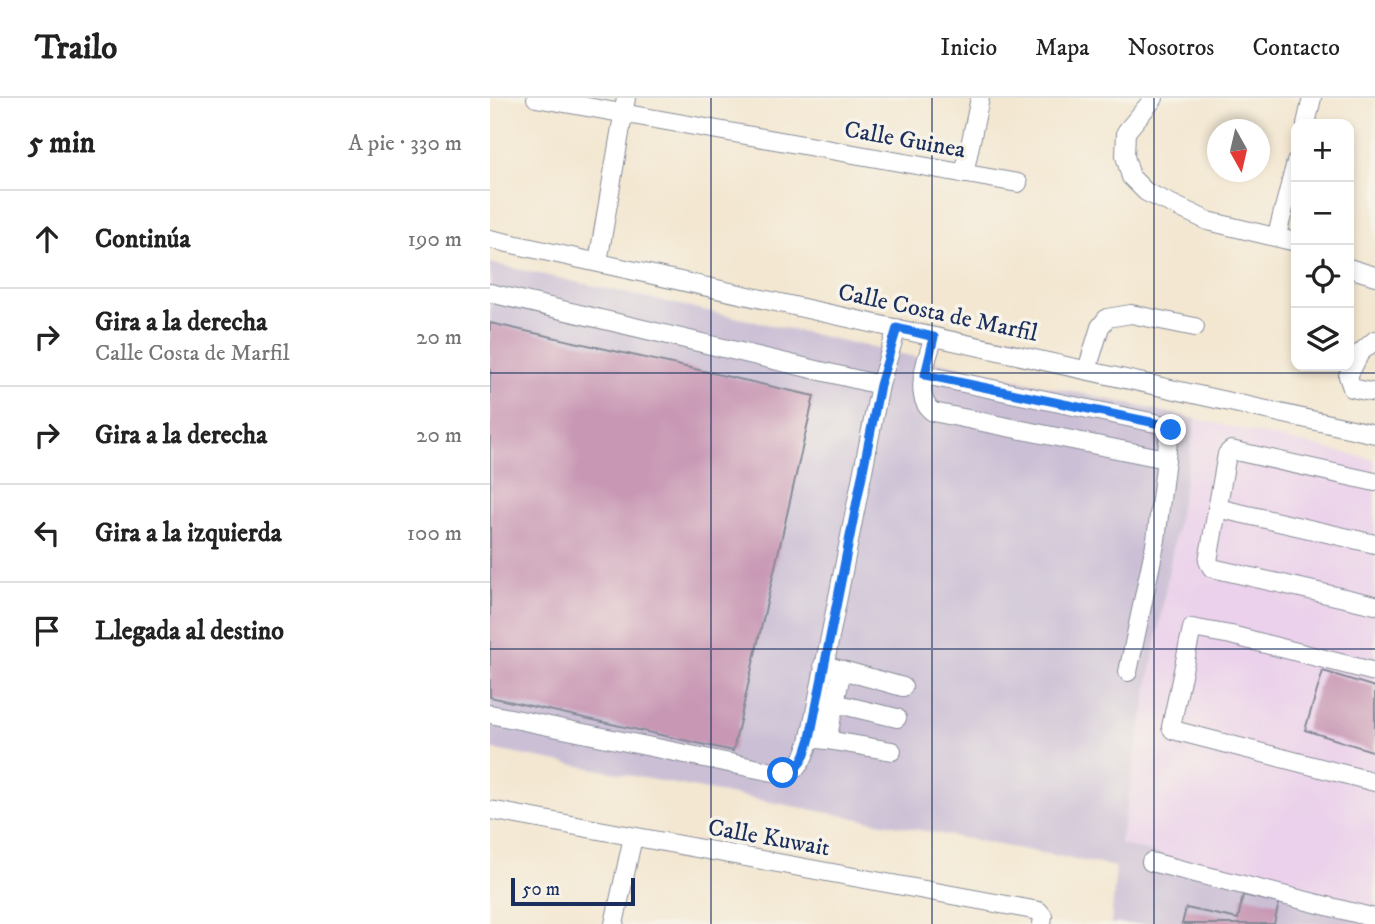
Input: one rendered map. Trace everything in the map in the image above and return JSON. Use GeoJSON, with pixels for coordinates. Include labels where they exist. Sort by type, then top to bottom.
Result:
{"type":"FeatureCollection","features":[{"type":"Feature","properties":{"kind":"street","name":"Calle Guinea"},"geometry":{"type":"LineString","coordinates":[[537,98],[625,106],[1018,183]]}},
{"type":"Feature","properties":{"kind":"street"},"geometry":{"type":"LineString","coordinates":[[964,174],[980,98]]}},
{"type":"Feature","properties":{"kind":"street"},"geometry":{"type":"LineString","coordinates":[[1154,98],[1126,132],[1125,156],[1131,177],[1146,192],[1208,221],[1291,240]]}},
{"type":"Feature","properties":{"kind":"street"},"geometry":{"type":"LineString","coordinates":[[1307,119],[1312,98]]}},
{"type":"Feature","properties":{"kind":"street"},"geometry":{"type":"LineString","coordinates":[[598,262],[625,106]]}},
{"type":"Feature","properties":{"kind":"street"},"geometry":{"type":"LineString","coordinates":[[1277,235],[1291,181]]}},
{"type":"Feature","properties":{"kind":"street","name":"Calle Costa de Marfil"},"geometry":{"type":"LineString","coordinates":[[490,239],[1375,434]]}},
{"type":"Feature","properties":{"kind":"street"},"geometry":{"type":"LineString","coordinates":[[1354,270],[1375,276]]}},
{"type":"Feature","properties":{"kind":"street"},"geometry":{"type":"LineString","coordinates":[[490,293],[880,385]]}},
{"type":"Feature","properties":{"kind":"street"},"geometry":{"type":"LineString","coordinates":[[1087,370],[1100,327],[1107,318],[1131,314],[1195,327]]}},
{"type":"Feature","properties":{"kind":"street"},"geometry":{"type":"LineString","coordinates":[[819,739],[823,665],[880,385],[897,328]]}},
{"type":"Feature","properties":{"kind":"street"},"geometry":{"type":"LineString","coordinates":[[934,337],[922,402],[933,412],[1166,459]]}},
{"type":"Feature","properties":{"kind":"street"},"geometry":{"type":"LineString","coordinates":[[1375,340],[1360,353],[1348,380],[1355,389],[1375,393]]}},
{"type":"Feature","properties":{"kind":"street"},"geometry":{"type":"LineString","coordinates":[[925,375],[1170,426],[1156,540],[1128,672]]}},
{"type":"Feature","properties":{"kind":"street"},"geometry":{"type":"LineString","coordinates":[[1375,482],[1233,449],[1227,454],[1208,561],[1212,569],[1375,605]]}},
{"type":"Feature","properties":{"kind":"street"},"geometry":{"type":"LineString","coordinates":[[1217,508],[1375,544]]}},
{"type":"Feature","properties":{"kind":"street"},"geometry":{"type":"LineString","coordinates":[[1375,672],[1231,635],[1192,628],[1171,727],[1183,733],[1375,782]]}},
{"type":"Feature","properties":{"kind":"street"},"geometry":{"type":"LineString","coordinates":[[823,665],[903,687]]}},
{"type":"Feature","properties":{"kind":"street"},"geometry":{"type":"LineString","coordinates":[[490,714],[783,773],[796,768],[819,739],[834,703],[842,670]]}},
{"type":"Feature","properties":{"kind":"street"},"geometry":{"type":"LineString","coordinates":[[834,703],[897,718]]}},
{"type":"Feature","properties":{"kind":"street"},"geometry":{"type":"LineString","coordinates":[[819,739],[892,751]]}},
{"type":"Feature","properties":{"kind":"street","name":"Calle Kuwait"},"geometry":{"type":"LineString","coordinates":[[490,810],[1041,917]]}},
{"type":"Feature","properties":{"kind":"street"},"geometry":{"type":"LineString","coordinates":[[614,924],[633,837]]}},
{"type":"Feature","properties":{"kind":"street"},"geometry":{"type":"LineString","coordinates":[[1151,862],[1375,918]]}},
{"type":"Feature","properties":{"kind":"shaded area"},"geometry":{"type":"Polygon","coordinates":[[[490,263],[1196,419],[1120,844],[1375,910],[1375,924],[1111,924],[1116,867],[490,749],[490,263]]]}},
{"type":"Feature","properties":{"kind":"shaded area"},"geometry":{"type":"Polygon","coordinates":[[[1196,419],[1375,460],[1375,910],[1120,844],[1196,419]]]}},
{"type":"Feature","properties":{"kind":"building"},"geometry":{"type":"Polygon","coordinates":[[[490,323],[814,396],[733,751],[490,697],[490,323]]]}},
{"type":"Feature","properties":{"kind":"building"},"geometry":{"type":"Polygon","coordinates":[[[1323,671],[1375,687],[1375,752],[1305,730],[1323,671]]]}},
{"type":"Feature","properties":{"kind":"building"},"geometry":{"type":"Polygon","coordinates":[[[1243,895],[1279,903],[1274,924],[1182,924],[1186,908],[1238,919],[1243,895]]]}},
{"type":"Feature","properties":{"kind":"route"},"geometry":{"type":"LineString","coordinates":[[783,773],[796,768],[803,761],[810,738],[880,385],[897,328],[934,337],[925,375],[1170,426],[1171,430]]}}]}
